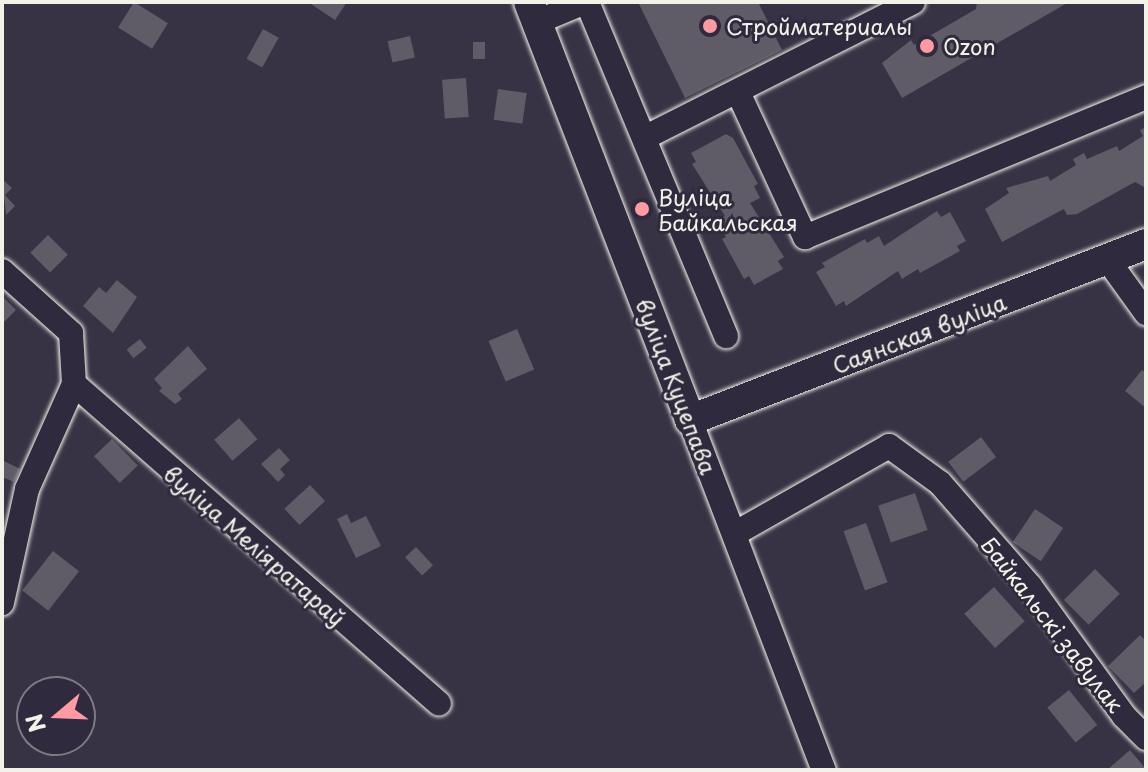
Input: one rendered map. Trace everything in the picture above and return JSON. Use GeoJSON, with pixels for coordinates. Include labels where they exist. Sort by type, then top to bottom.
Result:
{"type":"FeatureCollection","features":[{"type":"Feature","properties":{"kind":"main road","name":"вуліца Куцепава"},"geometry":{"type":"LineString","coordinates":[[533,12],[690,420]]}},
{"type":"Feature","properties":{"kind":"main road","name":"Саянская вуліца"},"geometry":{"type":"LineString","coordinates":[[690,420],[1146,244]]}},
{"type":"Feature","properties":{"kind":"street"},"geometry":{"type":"LineString","coordinates":[[533,12],[586,2],[646,137],[726,336]]}},
{"type":"Feature","properties":{"kind":"street"},"geometry":{"type":"LineString","coordinates":[[646,137],[913,2]]}},
{"type":"Feature","properties":{"kind":"street"},"geometry":{"type":"LineString","coordinates":[[738,92],[805,237],[1146,97]]}},
{"type":"Feature","properties":{"kind":"street"},"geometry":{"type":"LineString","coordinates":[[1107,259],[1146,313]]}},
{"type":"Feature","properties":{"kind":"street"},"geometry":{"type":"LineString","coordinates":[[2,271],[71,333],[74,384],[27,489],[2,603]]}},
{"type":"Feature","properties":{"kind":"street","name":"вуліца Меліяратараў"},"geometry":{"type":"LineString","coordinates":[[74,384],[439,703]]}},
{"type":"Feature","properties":{"kind":"street","name":"вуліца Куцепава"},"geometry":{"type":"LineString","coordinates":[[690,420],[736,533],[824,770]]}},
{"type":"Feature","properties":{"kind":"street","name":"Байкальскі завулак"},"geometry":{"type":"LineString","coordinates":[[736,533],[889,446],[940,483],[1030,586],[1124,716],[1146,738]]}},
{"type":"Feature","properties":{"kind":"building"},"geometry":{"type":"Polygon","coordinates":[[[134,2],[168,23],[152,49],[118,27],[134,2]]]}},
{"type":"Feature","properties":{"kind":"building"},"geometry":{"type":"Polygon","coordinates":[[[308,2],[347,2],[335,20],[308,2]]]}},
{"type":"Feature","properties":{"kind":"building","name":"Стройматериалы"},"geometry":{"type":"Polygon","coordinates":[[[638,2],[758,2],[782,50],[685,98],[638,2]]]}},
{"type":"Feature","properties":{"kind":"building"},"geometry":{"type":"Polygon","coordinates":[[[977,2],[1069,2],[902,98],[882,63],[911,40],[914,45],[976,9],[977,2]]]}},
{"type":"Feature","properties":{"kind":"building"},"geometry":{"type":"Polygon","coordinates":[[[263,29],[279,38],[262,67],[247,59],[263,29]]]}},
{"type":"Feature","properties":{"kind":"building"},"geometry":{"type":"Polygon","coordinates":[[[410,36],[415,57],[393,63],[388,41],[410,36]]]}},
{"type":"Feature","properties":{"kind":"building"},"geometry":{"type":"Polygon","coordinates":[[[473,42],[485,42],[485,59],[473,59],[473,42]]]}},
{"type":"Feature","properties":{"kind":"building"},"geometry":{"type":"Polygon","coordinates":[[[466,78],[469,117],[445,119],[442,80],[466,78]]]}},
{"type":"Feature","properties":{"kind":"building"},"geometry":{"type":"Polygon","coordinates":[[[498,89],[527,93],[522,124],[494,120],[498,89]]]}},
{"type":"Feature","properties":{"kind":"building"},"geometry":{"type":"Polygon","coordinates":[[[1146,127],[1146,188],[1135,182],[1077,214],[1067,215],[1064,209],[1002,242],[985,209],[1009,193],[1006,188],[1048,176],[1050,181],[1076,165],[1073,159],[1084,153],[1087,159],[1117,146],[1119,151],[1143,136],[1140,130],[1146,127]]]}},
{"type":"Feature","properties":{"kind":"building"},"geometry":{"type":"Polygon","coordinates":[[[726,134],[733,138],[758,184],[754,186],[760,198],[750,203],[784,257],[778,261],[783,269],[754,285],[749,276],[744,279],[722,239],[726,237],[717,221],[725,216],[692,164],[696,162],[691,153],[726,134]]]}},
{"type":"Feature","properties":{"kind":"building"},"geometry":{"type":"Polygon","coordinates":[[[2,179],[12,188],[5,195],[15,206],[6,215],[2,179]]]}},
{"type":"Feature","properties":{"kind":"building"},"geometry":{"type":"Polygon","coordinates":[[[937,211],[941,217],[950,212],[966,241],[957,246],[960,251],[920,273],[918,269],[902,279],[898,271],[846,306],[844,301],[836,306],[816,272],[825,267],[822,263],[865,239],[867,243],[879,236],[884,246],[937,211]]]}},
{"type":"Feature","properties":{"kind":"building"},"geometry":{"type":"Polygon","coordinates":[[[48,235],[68,255],[50,272],[30,253],[48,235]]]}},
{"type":"Feature","properties":{"kind":"building"},"geometry":{"type":"Polygon","coordinates":[[[117,280],[137,297],[113,333],[83,306],[99,287],[106,293],[117,280]]]}},
{"type":"Feature","properties":{"kind":"building"},"geometry":{"type":"Polygon","coordinates":[[[2,296],[16,310],[2,324],[2,296]]]}},
{"type":"Feature","properties":{"kind":"building"},"geometry":{"type":"Polygon","coordinates":[[[517,329],[534,370],[506,382],[488,341],[517,329]]]}},
{"type":"Feature","properties":{"kind":"building"},"geometry":{"type":"Polygon","coordinates":[[[140,339],[147,348],[133,358],[127,349],[140,339]]]}},
{"type":"Feature","properties":{"kind":"building"},"geometry":{"type":"Polygon","coordinates":[[[188,346],[207,369],[178,394],[182,399],[175,404],[159,391],[162,388],[154,379],[188,346]]]}},
{"type":"Feature","properties":{"kind":"building"},"geometry":{"type":"Polygon","coordinates":[[[1142,370],[1146,373],[1146,408],[1125,391],[1142,370]]]}},
{"type":"Feature","properties":{"kind":"building"},"geometry":{"type":"Polygon","coordinates":[[[239,418],[257,439],[232,461],[214,440],[239,418]]]}},
{"type":"Feature","properties":{"kind":"building"},"geometry":{"type":"Polygon","coordinates":[[[981,437],[996,457],[963,482],[948,462],[981,437]]]}},
{"type":"Feature","properties":{"kind":"building"},"geometry":{"type":"Polygon","coordinates":[[[112,439],[138,466],[120,483],[94,456],[112,439]]]}},
{"type":"Feature","properties":{"kind":"building"},"geometry":{"type":"Polygon","coordinates":[[[279,448],[290,460],[280,469],[285,475],[278,482],[261,464],[279,448]]]}},
{"type":"Feature","properties":{"kind":"building"},"geometry":{"type":"Polygon","coordinates":[[[2,460],[20,469],[14,482],[2,477],[2,460]]]}},
{"type":"Feature","properties":{"kind":"building"},"geometry":{"type":"Polygon","coordinates":[[[310,485],[325,501],[299,525],[284,509],[310,485]]]}},
{"type":"Feature","properties":{"kind":"building"},"geometry":{"type":"Polygon","coordinates":[[[915,493],[928,530],[891,543],[878,506],[915,493]]]}},
{"type":"Feature","properties":{"kind":"building"},"geometry":{"type":"Polygon","coordinates":[[[1035,509],[1063,528],[1041,561],[1013,542],[1035,509]]]}},
{"type":"Feature","properties":{"kind":"building"},"geometry":{"type":"Polygon","coordinates":[[[347,514],[351,523],[366,516],[381,546],[356,558],[337,519],[347,514]]]}},
{"type":"Feature","properties":{"kind":"building"},"geometry":{"type":"Polygon","coordinates":[[[866,523],[888,582],[865,590],[843,531],[866,523]]]}},
{"type":"Feature","properties":{"kind":"building"},"geometry":{"type":"Polygon","coordinates":[[[416,547],[433,565],[422,576],[405,557],[416,547]]]}},
{"type":"Feature","properties":{"kind":"building"},"geometry":{"type":"Polygon","coordinates":[[[53,551],[79,571],[48,611],[22,590],[53,551]]]}},
{"type":"Feature","properties":{"kind":"building"},"geometry":{"type":"Polygon","coordinates":[[[1095,569],[1120,594],[1089,625],[1064,600],[1095,569]]]}},
{"type":"Feature","properties":{"kind":"building"},"geometry":{"type":"Polygon","coordinates":[[[994,587],[1025,621],[995,648],[964,614],[994,587]]]}},
{"type":"Feature","properties":{"kind":"building"},"geometry":{"type":"Polygon","coordinates":[[[1140,635],[1146,641],[1146,682],[1134,693],[1108,666],[1140,635]]]}},
{"type":"Feature","properties":{"kind":"building"},"geometry":{"type":"Polygon","coordinates":[[[1069,690],[1097,725],[1076,743],[1047,708],[1069,690]]]}},
{"type":"Feature","properties":{"kind":"building"},"geometry":{"type":"Polygon","coordinates":[[[1130,750],[1145,768],[1107,770],[1130,750]]]}},
{"type":"Feature","properties":{"kind":"place","name":"Стройматериалы"},"geometry":{"type":"Point","coordinates":[710,26]}},
{"type":"Feature","properties":{"kind":"place","name":"Ozon"},"geometry":{"type":"Point","coordinates":[927,46]}},
{"type":"Feature","properties":{"kind":"place","name":"Вуліца Байкальская"},"geometry":{"type":"Point","coordinates":[642,209]}}]}
